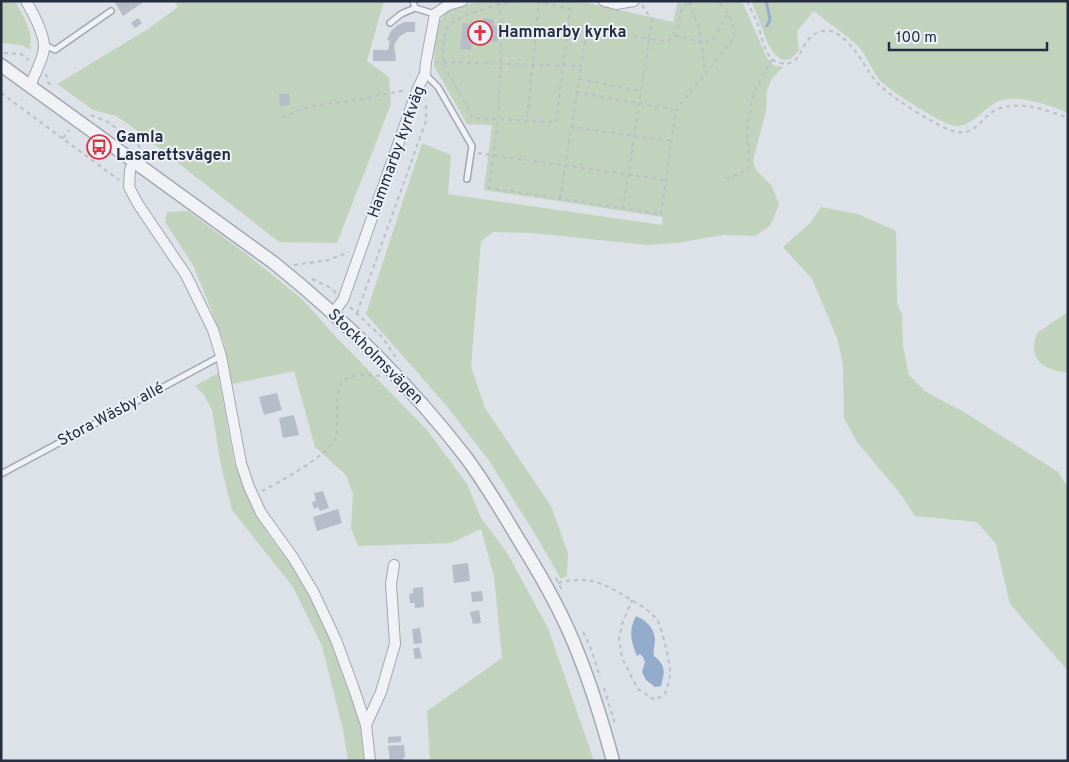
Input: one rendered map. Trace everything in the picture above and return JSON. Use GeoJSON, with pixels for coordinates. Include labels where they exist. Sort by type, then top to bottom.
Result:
{"type":"FeatureCollection","features":[{"type":"Feature","properties":{"kind":"street"},"geometry":{"type":"LineString","coordinates":[[26,1],[36,17],[44,45],[30,86]]}},
{"type":"Feature","properties":{"kind":"street"},"geometry":{"type":"LineString","coordinates":[[434,14],[462,1]]}},
{"type":"Feature","properties":{"kind":"street"},"geometry":{"type":"LineString","coordinates":[[604,1],[616,4],[634,1]]}},
{"type":"Feature","properties":{"kind":"street","name":"Hammarby kyrkväg"},"geometry":{"type":"LineString","coordinates":[[333,314],[343,300],[422,90],[434,14]]}},
{"type":"Feature","properties":{"kind":"street","name":"Stockholmsvägen"},"geometry":{"type":"LineString","coordinates":[[1,65],[274,263],[307,290],[393,370],[465,457],[489,491],[546,588],[578,652],[603,723],[613,761]]}},
{"type":"Feature","properties":{"kind":"street"},"geometry":{"type":"LineString","coordinates":[[134,161],[130,170],[129,187],[138,204],[186,275],[209,321],[221,356],[241,463],[253,496],[261,513],[294,559],[314,593],[336,640],[366,725],[370,761]]}},
{"type":"Feature","properties":{"kind":"street"},"geometry":{"type":"LineString","coordinates":[[366,725],[381,692],[394,644],[391,584],[394,565]]}},
{"type":"Feature","properties":{"kind":"lane"},"geometry":{"type":"LineString","coordinates":[[413,1],[415,8]]}},
{"type":"Feature","properties":{"kind":"lane"},"geometry":{"type":"LineString","coordinates":[[390,23],[401,14],[415,8],[434,14]]}},
{"type":"Feature","properties":{"kind":"lane"},"geometry":{"type":"LineString","coordinates":[[44,45],[55,50],[111,11]]}},
{"type":"Feature","properties":{"kind":"lane"},"geometry":{"type":"LineString","coordinates":[[426,74],[438,87],[472,146],[467,179]]}},
{"type":"Feature","properties":{"kind":"lane","name":"Stora Wäsby allé"},"geometry":{"type":"LineString","coordinates":[[1,474],[221,356]]}},
{"type":"Feature","properties":{"kind":"path"},"geometry":{"type":"LineString","coordinates":[[516,1],[500,4],[464,16],[450,23],[444,36],[443,63],[473,118],[556,122],[570,9],[533,1]]}},
{"type":"Feature","properties":{"kind":"path"},"geometry":{"type":"LineString","coordinates":[[623,209],[652,20],[639,1]]}},
{"type":"Feature","properties":{"kind":"path"},"geometry":{"type":"LineString","coordinates":[[500,4],[502,26],[498,119],[489,188],[661,214],[676,110],[734,38],[734,28],[728,13],[717,1]]}},
{"type":"Feature","properties":{"kind":"path"},"geometry":{"type":"LineString","coordinates":[[746,1],[757,23],[768,53],[778,63],[790,64],[798,58],[809,39],[820,31],[830,31],[839,35],[857,51],[875,80],[886,92],[927,118],[953,131],[967,133],[978,127],[987,116],[997,109],[1011,106],[1049,111],[1068,118]]}},
{"type":"Feature","properties":{"kind":"path"},"geometry":{"type":"LineString","coordinates":[[526,120],[539,2]]}},
{"type":"Feature","properties":{"kind":"path"},"geometry":{"type":"LineString","coordinates":[[560,199],[570,127],[588,27],[668,41],[675,35],[680,23],[682,8],[690,2],[703,43],[705,72]]}},
{"type":"Feature","properties":{"kind":"path"},"geometry":{"type":"LineString","coordinates":[[675,35],[703,43],[713,39],[728,13]]}},
{"type":"Feature","properties":{"kind":"path"},"geometry":{"type":"LineString","coordinates":[[1,53],[21,54],[38,67]]}},
{"type":"Feature","properties":{"kind":"path"},"geometry":{"type":"LineString","coordinates":[[726,179],[748,170],[750,162],[748,132],[752,100],[761,76],[773,59]]}},
{"type":"Feature","properties":{"kind":"path"},"geometry":{"type":"LineString","coordinates":[[426,62],[581,66]]}},
{"type":"Feature","properties":{"kind":"path"},"geometry":{"type":"LineString","coordinates":[[578,79],[641,91]]}},
{"type":"Feature","properties":{"kind":"path"},"geometry":{"type":"LineString","coordinates":[[282,117],[312,106],[422,90],[426,121],[356,313]]}},
{"type":"Feature","properties":{"kind":"path"},"geometry":{"type":"LineString","coordinates":[[576,92],[676,110]]}},
{"type":"Feature","properties":{"kind":"path"},"geometry":{"type":"LineString","coordinates":[[1,93],[129,187]]}},
{"type":"Feature","properties":{"kind":"path"},"geometry":{"type":"LineString","coordinates":[[570,127],[672,141]]}},
{"type":"Feature","properties":{"kind":"path"},"geometry":{"type":"LineString","coordinates":[[471,152],[666,180]]}},
{"type":"Feature","properties":{"kind":"path"},"geometry":{"type":"LineString","coordinates":[[294,265],[328,260],[362,247]]}},
{"type":"Feature","properties":{"kind":"path"},"geometry":{"type":"LineString","coordinates":[[253,496],[287,478],[323,453],[337,436],[338,393],[342,383],[349,376],[359,374],[385,376]]}},
{"type":"Feature","properties":{"kind":"path"},"geometry":{"type":"LineString","coordinates":[[546,588],[577,579],[590,580],[611,587],[643,606],[657,620],[663,632],[670,674],[665,694],[655,700],[638,690],[622,658],[619,639],[622,624],[632,600]]}},
{"type":"Feature","properties":{"kind":"green space"},"geometry":{"type":"Polygon","coordinates":[[[1,1],[15,1],[29,31],[30,50],[22,45],[1,43],[1,1]]]}},
{"type":"Feature","properties":{"kind":"green space"},"geometry":{"type":"Polygon","coordinates":[[[174,1],[384,1],[367,61],[389,77],[391,104],[337,243],[279,242],[131,126],[116,116],[93,110],[57,84],[148,29],[178,7],[174,1]]]}},
{"type":"Feature","properties":{"kind":"green space"},"geometry":{"type":"Polygon","coordinates":[[[479,1],[579,1],[673,22],[678,1],[742,1],[767,58],[773,65],[783,67],[771,80],[767,91],[766,111],[753,161],[756,170],[772,186],[779,205],[770,226],[755,236],[723,235],[676,243],[646,245],[533,233],[493,232],[481,241],[471,367],[485,408],[551,506],[568,553],[567,576],[561,579],[490,462],[445,404],[366,314],[422,143],[451,155],[448,194],[662,225],[663,217],[484,190],[492,125],[467,124],[434,66],[435,33],[439,22],[447,11],[479,1]]]}},
{"type":"Feature","properties":{"kind":"green space"},"geometry":{"type":"Polygon","coordinates":[[[751,1],[1068,1],[1068,113],[1035,102],[1010,99],[996,102],[975,119],[963,125],[956,126],[950,124],[892,91],[876,75],[859,47],[814,11],[797,31],[799,50],[791,59],[782,60],[768,44],[751,1]]]}},
{"type":"Feature","properties":{"kind":"green space"},"geometry":{"type":"Polygon","coordinates":[[[821,207],[858,214],[896,231],[897,302],[902,315],[903,346],[909,375],[926,392],[964,412],[1058,472],[1068,488],[1068,671],[1010,604],[996,544],[977,522],[915,516],[899,492],[857,442],[844,418],[843,364],[837,338],[812,279],[783,247],[810,223],[821,207]]]}},
{"type":"Feature","properties":{"kind":"green space"},"geometry":{"type":"Polygon","coordinates":[[[188,211],[245,253],[302,299],[337,338],[427,430],[467,484],[481,518],[506,551],[548,628],[594,761],[430,761],[427,711],[502,658],[494,576],[481,529],[451,543],[358,546],[351,528],[353,494],[346,475],[315,447],[294,371],[232,384],[224,342],[194,267],[165,222],[167,212],[188,211]]]}},
{"type":"Feature","properties":{"kind":"green space"},"geometry":{"type":"Polygon","coordinates":[[[1068,312],[1068,373],[1051,369],[1042,364],[1035,355],[1034,343],[1037,333],[1068,312]]]}},
{"type":"Feature","properties":{"kind":"green space"},"geometry":{"type":"Polygon","coordinates":[[[218,373],[234,462],[247,494],[267,533],[298,574],[332,643],[359,722],[365,761],[348,761],[343,730],[322,646],[293,587],[232,510],[221,466],[212,410],[204,395],[195,386],[218,373]]]}},
{"type":"Feature","properties":{"kind":"water"},"geometry":{"type":"Polygon","coordinates":[[[636,616],[649,624],[653,631],[655,639],[654,656],[664,669],[661,686],[655,687],[646,680],[642,672],[645,662],[640,654],[637,656],[631,636],[636,616]]]}},
{"type":"Feature","properties":{"kind":"building"},"geometry":{"type":"Polygon","coordinates":[[[114,1],[145,1],[123,16],[114,1]]]}},
{"type":"Feature","properties":{"kind":"building"},"geometry":{"type":"Polygon","coordinates":[[[138,18],[142,23],[135,28],[131,23],[138,18]]]}},
{"type":"Feature","properties":{"kind":"building","name":"Hammarby kyrka"},"geometry":{"type":"Polygon","coordinates":[[[484,18],[494,20],[493,26],[499,26],[498,42],[472,39],[471,50],[460,49],[463,23],[483,25],[484,18]]]}},
{"type":"Feature","properties":{"kind":"building"},"geometry":{"type":"Polygon","coordinates":[[[405,22],[415,22],[415,32],[407,32],[400,36],[395,43],[396,61],[373,61],[373,50],[388,50],[390,41],[387,40],[391,31],[405,22]]]}},
{"type":"Feature","properties":{"kind":"building"},"geometry":{"type":"Polygon","coordinates":[[[279,94],[289,94],[290,105],[280,106],[279,94]]]}},
{"type":"Feature","properties":{"kind":"building"},"geometry":{"type":"Polygon","coordinates":[[[277,393],[282,410],[264,415],[259,397],[277,393]]]}},
{"type":"Feature","properties":{"kind":"building"},"geometry":{"type":"Polygon","coordinates":[[[294,415],[299,435],[283,438],[279,418],[294,415]]]}},
{"type":"Feature","properties":{"kind":"building"},"geometry":{"type":"Polygon","coordinates":[[[323,491],[329,508],[320,511],[318,507],[314,509],[312,502],[316,501],[314,493],[323,491]]]}},
{"type":"Feature","properties":{"kind":"building"},"geometry":{"type":"Polygon","coordinates":[[[338,509],[342,523],[317,531],[313,517],[338,509]]]}},
{"type":"Feature","properties":{"kind":"building"},"geometry":{"type":"Polygon","coordinates":[[[468,563],[470,581],[454,583],[452,565],[468,563]]]}},
{"type":"Feature","properties":{"kind":"building"},"geometry":{"type":"Polygon","coordinates":[[[423,587],[424,607],[415,608],[415,603],[410,603],[409,594],[413,593],[413,588],[423,587]]]}},
{"type":"Feature","properties":{"kind":"building"},"geometry":{"type":"Polygon","coordinates":[[[482,591],[483,601],[472,602],[471,592],[482,591]]]}},
{"type":"Feature","properties":{"kind":"building"},"geometry":{"type":"Polygon","coordinates":[[[479,610],[481,623],[473,624],[470,612],[479,610]]]}},
{"type":"Feature","properties":{"kind":"building"},"geometry":{"type":"Polygon","coordinates":[[[420,628],[422,643],[414,644],[412,629],[420,628]]]}},
{"type":"Feature","properties":{"kind":"building"},"geometry":{"type":"Polygon","coordinates":[[[419,647],[422,658],[415,659],[413,649],[419,647]]]}},
{"type":"Feature","properties":{"kind":"building"},"geometry":{"type":"Polygon","coordinates":[[[401,736],[401,742],[388,743],[388,737],[401,736]]]}},
{"type":"Feature","properties":{"kind":"building"},"geometry":{"type":"Polygon","coordinates":[[[404,745],[405,757],[403,761],[390,761],[388,746],[404,745]]]}},
{"type":"Feature","properties":{"kind":"waterway"},"geometry":{"type":"LineString","coordinates":[[766,1],[770,19],[767,26]]}},
{"type":"Feature","properties":{"kind":"place","name":"Hammarby kyrka"},"geometry":{"type":"Point","coordinates":[480,33]}},
{"type":"Feature","properties":{"kind":"place","name":"Gamla Lasarettsvägen"},"geometry":{"type":"Point","coordinates":[99,147]}}]}
